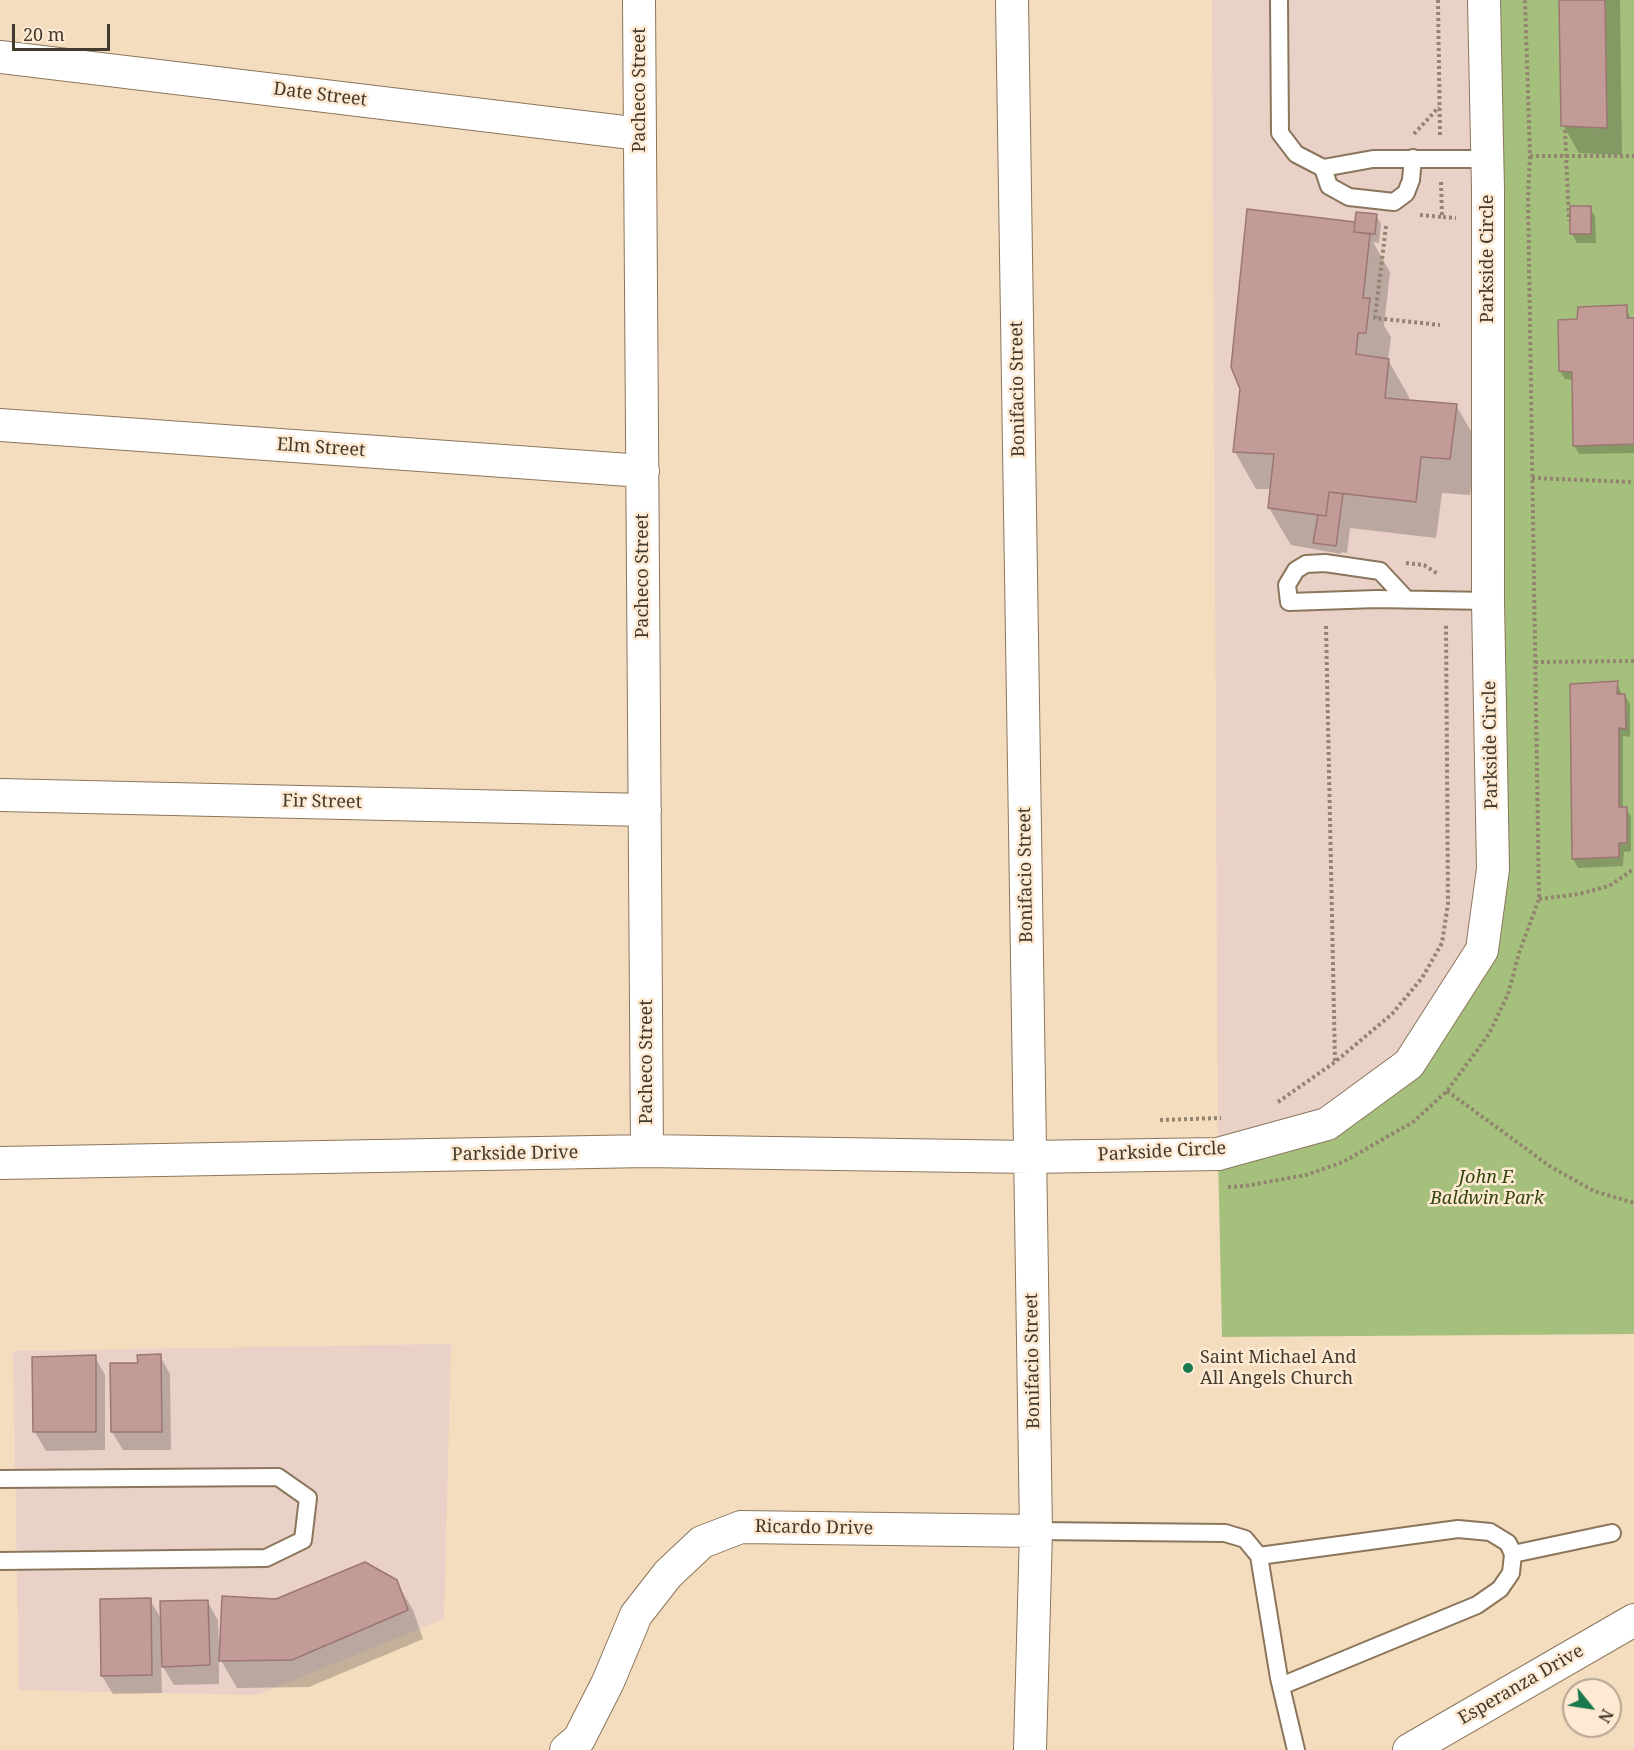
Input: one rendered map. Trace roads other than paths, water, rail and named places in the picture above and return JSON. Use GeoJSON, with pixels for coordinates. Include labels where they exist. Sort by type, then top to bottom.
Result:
{"type":"FeatureCollection","features":[{"type":"Feature","properties":{"kind":"street","name":"Pacheco Street"},"geometry":{"type":"LineString","coordinates":[[639,0],[647,1151]]}},
{"type":"Feature","properties":{"kind":"street","name":"Bonifacio Street"},"geometry":{"type":"LineString","coordinates":[[1012,0],[1036,1531],[1030,1750]]}},
{"type":"Feature","properties":{"kind":"street","name":"Parkside Circle"},"geometry":{"type":"LineString","coordinates":[[1029,1157],[1218,1154],[1327,1124],[1409,1064],[1482,950],[1493,869],[1488,601],[1487,159],[1484,0]]}},
{"type":"Feature","properties":{"kind":"street","name":"Date Street"},"geometry":{"type":"LineString","coordinates":[[0,57],[640,134]]}},
{"type":"Feature","properties":{"kind":"street","name":"Elm Street"},"geometry":{"type":"LineString","coordinates":[[0,425],[643,471]]}},
{"type":"Feature","properties":{"kind":"street","name":"Fir Street"},"geometry":{"type":"LineString","coordinates":[[0,795],[645,810]]}},
{"type":"Feature","properties":{"kind":"street","name":"Parkside Drive"},"geometry":{"type":"LineString","coordinates":[[0,1163],[647,1151],[1029,1157]]}},
{"type":"Feature","properties":{"kind":"street","name":"Ricardo Drive"},"geometry":{"type":"LineString","coordinates":[[566,1750],[579,1739],[589,1720],[608,1682],[636,1615],[668,1574],[702,1542],[741,1527],[1036,1531]]}},
{"type":"Feature","properties":{"kind":"street","name":"Esperanza Drive"},"geometry":{"type":"LineString","coordinates":[[1409,1750],[1634,1620]]}},
{"type":"Feature","properties":{"kind":"lane"},"geometry":{"type":"LineString","coordinates":[[1278,0],[1280,133],[1296,154],[1323,168],[1373,159],[1487,159]]}},
{"type":"Feature","properties":{"kind":"lane"},"geometry":{"type":"LineString","coordinates":[[1323,168],[1329,186],[1348,197],[1394,202],[1406,194],[1411,180],[1413,158]]}},
{"type":"Feature","properties":{"kind":"lane"},"geometry":{"type":"LineString","coordinates":[[1407,600],[1380,571],[1325,563],[1306,564],[1296,570],[1287,585],[1289,602],[1488,601]]}},
{"type":"Feature","properties":{"kind":"lane"},"geometry":{"type":"LineString","coordinates":[[0,1479],[278,1477],[308,1498],[303,1540],[266,1558],[0,1560]]}},
{"type":"Feature","properties":{"kind":"lane"},"geometry":{"type":"LineString","coordinates":[[1259,1556],[1458,1528],[1490,1532],[1508,1543],[1513,1554],[1511,1573],[1500,1589],[1477,1605],[1281,1686]]}},
{"type":"Feature","properties":{"kind":"lane"},"geometry":{"type":"LineString","coordinates":[[1036,1531],[1225,1533],[1245,1539],[1259,1556],[1281,1686],[1296,1750]]}},
{"type":"Feature","properties":{"kind":"lane"},"geometry":{"type":"LineString","coordinates":[[1513,1554],[1612,1533]]}},
{"type":"Feature","properties":{"kind":"place","name":"Saint Michael And All Angels Church"},"geometry":{"type":"Point","coordinates":[1188,1368]}},
{"type":"Feature","properties":{"kind":"park label","name":"John F. Baldwin Park"},"geometry":{"type":"Point","coordinates":[1487,1188]}}]}
